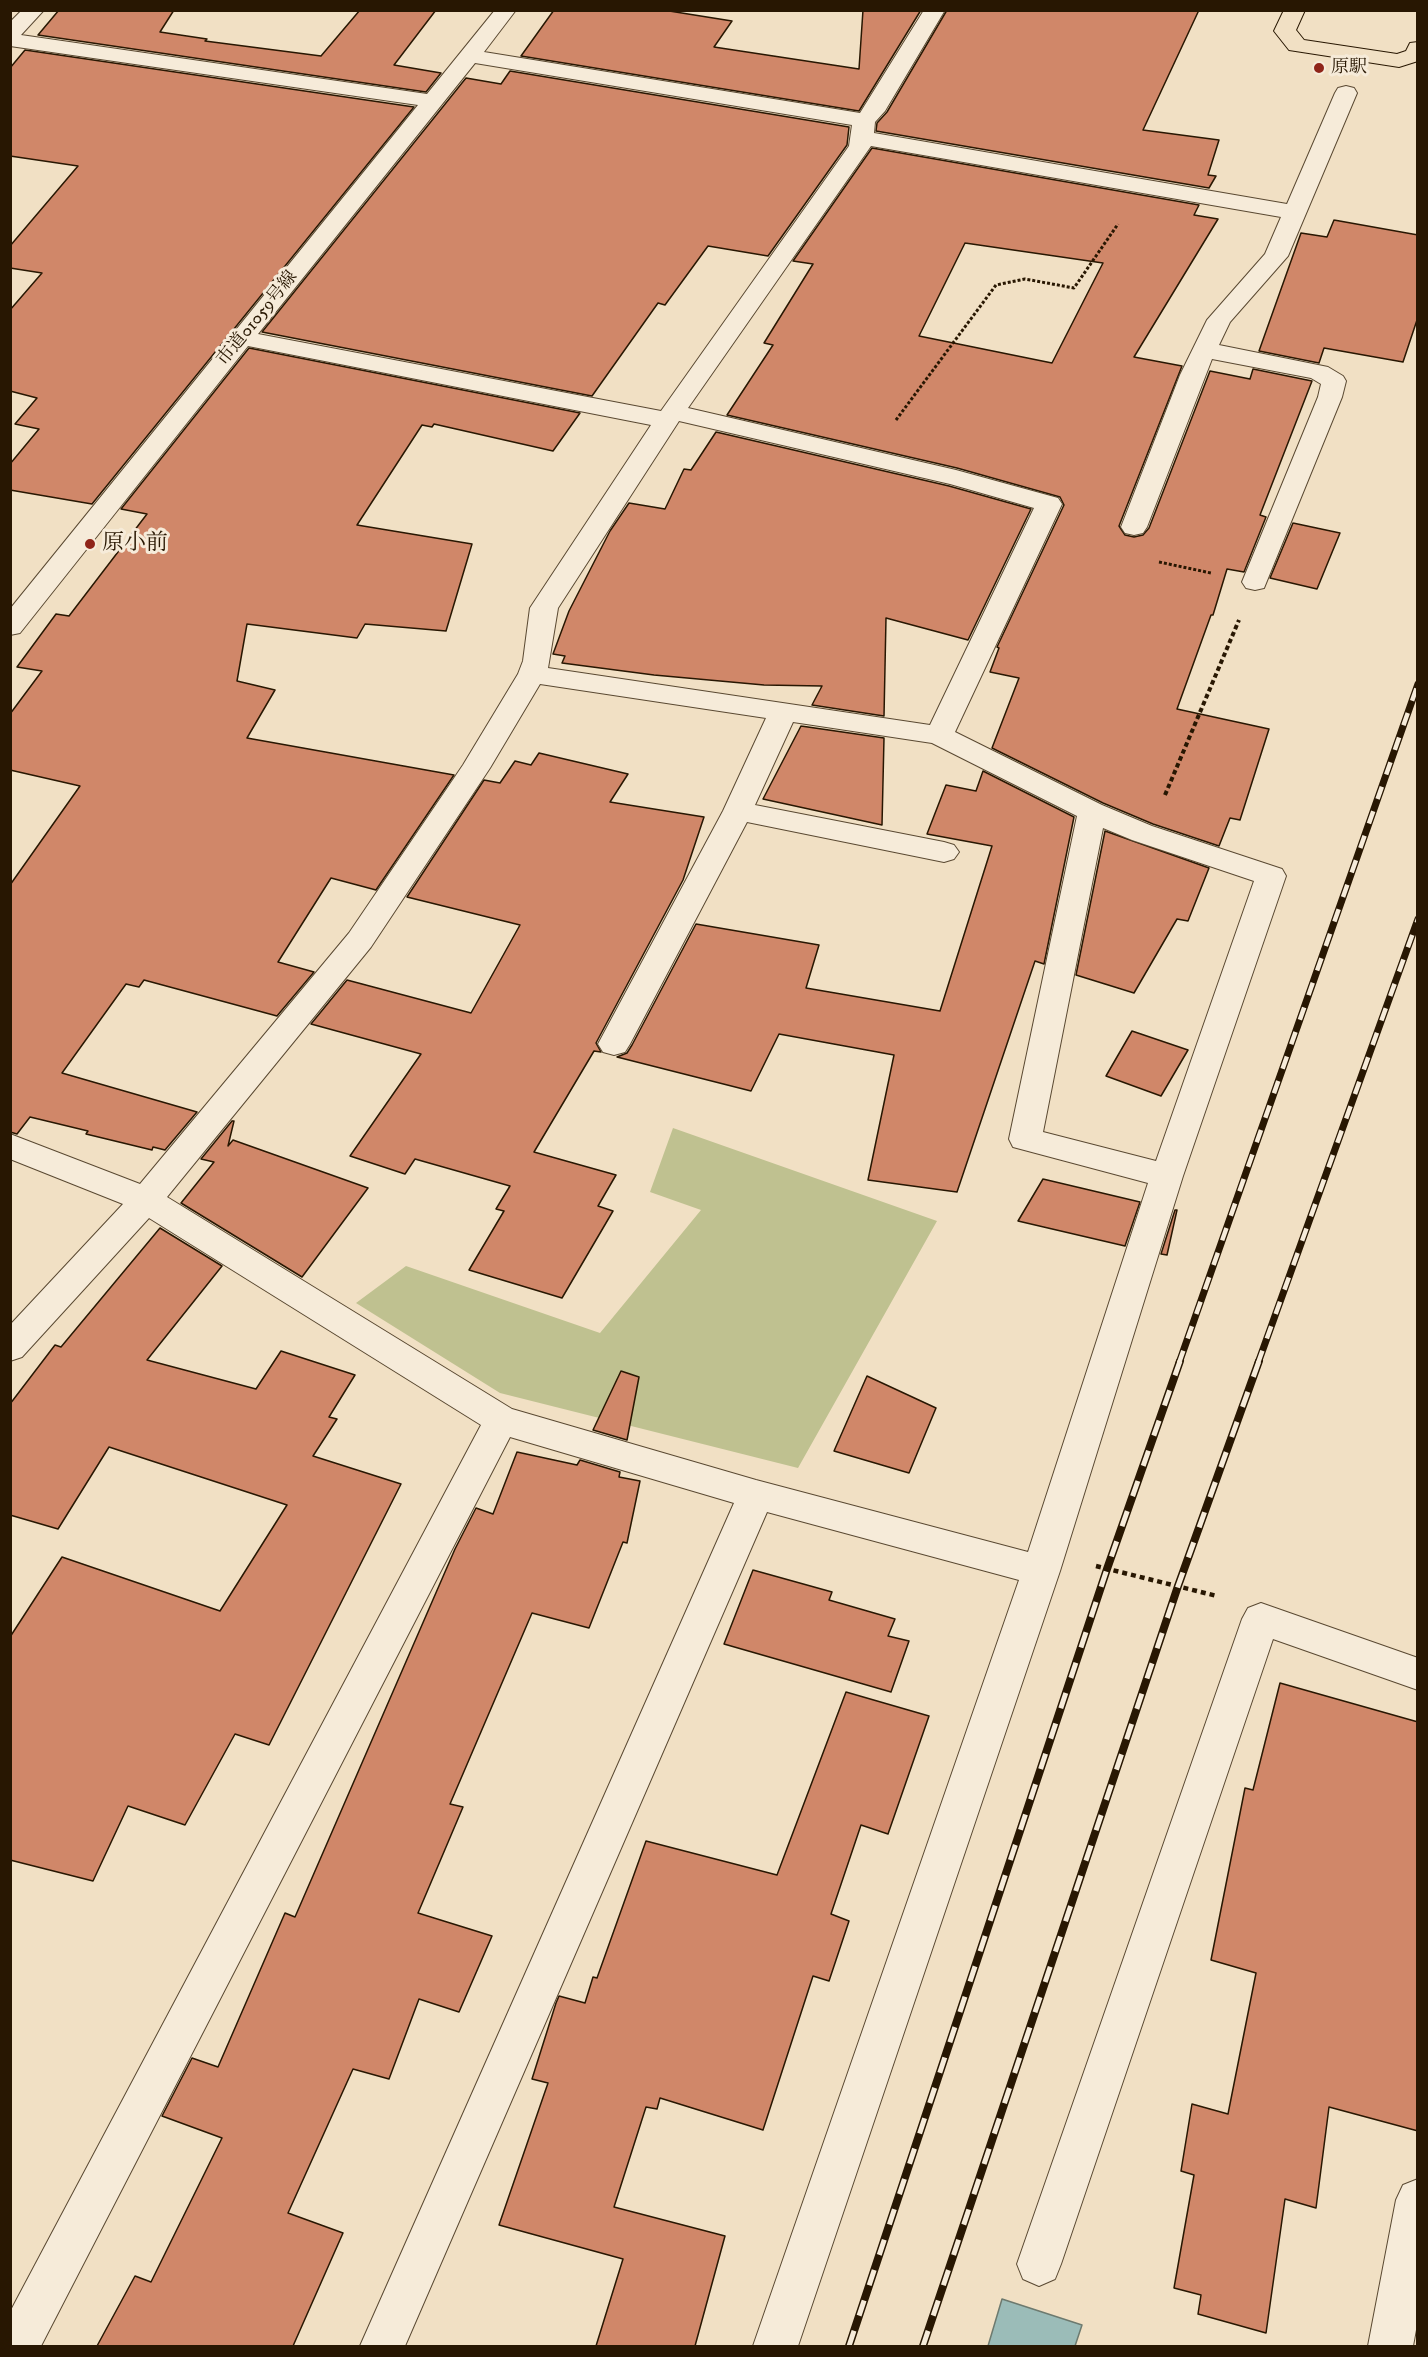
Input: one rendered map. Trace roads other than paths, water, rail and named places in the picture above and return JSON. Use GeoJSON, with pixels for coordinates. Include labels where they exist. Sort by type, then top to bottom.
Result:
{"type":"FeatureCollection","features":[{"type":"Feature","properties":{"kind":"main road"},"geometry":{"type":"LineString","coordinates":[[1295,10],[1285,31],[1298,45],[1399,61],[1414,55],[1418,48]]}},
{"type":"Feature","properties":{"kind":"street"},"geometry":{"type":"LineString","coordinates":[[10,34],[34,10]]}},
{"type":"Feature","properties":{"kind":"street","name":"市道01059号線"},"geometry":{"type":"LineString","coordinates":[[10,627],[506,10]]}},
{"type":"Feature","properties":{"kind":"street"},"geometry":{"type":"LineString","coordinates":[[10,1348],[146,1200],[360,940],[476,768],[532,674],[537,661],[544,608],[671,416],[860,146],[864,129],[935,10]]}},
{"type":"Feature","properties":{"kind":"street"},"geometry":{"type":"LineString","coordinates":[[10,40],[434,101]]}},
{"type":"Feature","properties":{"kind":"street"},"geometry":{"type":"LineString","coordinates":[[470,56],[1293,212]]}},
{"type":"Feature","properties":{"kind":"street"},"geometry":{"type":"LineString","coordinates":[[1134,527],[1167,436],[1204,350],[1219,320],[1276,256],[1346,93]]}},
{"type":"Feature","properties":{"kind":"street"},"geometry":{"type":"LineString","coordinates":[[243,338],[671,416],[869,457],[1049,504],[939,735]]}},
{"type":"Feature","properties":{"kind":"street"},"geometry":{"type":"LineString","coordinates":[[1204,350],[1319,372],[1334,381],[1330,397],[1255,582]]}},
{"type":"Feature","properties":{"kind":"street"},"geometry":{"type":"LineString","coordinates":[[532,674],[939,735],[1092,812],[1142,833],[1271,876],[1167,1176],[1043,1562],[776,2346]]}},
{"type":"Feature","properties":{"kind":"street"},"geometry":{"type":"LineString","coordinates":[[614,1044],[738,811],[783,712]]}},
{"type":"Feature","properties":{"kind":"street"},"geometry":{"type":"LineString","coordinates":[[738,811],[944,852]]}},
{"type":"Feature","properties":{"kind":"street"},"geometry":{"type":"LineString","coordinates":[[1092,812],[1025,1139],[1167,1176]]}},
{"type":"Feature","properties":{"kind":"street"},"geometry":{"type":"LineString","coordinates":[[10,1146],[146,1200],[501,1420],[756,1495],[1043,1562]]}},
{"type":"Feature","properties":{"kind":"street"},"geometry":{"type":"LineString","coordinates":[[17,2346],[501,1420]]}},
{"type":"Feature","properties":{"kind":"street"},"geometry":{"type":"LineString","coordinates":[[382,2346],[756,1495]]}},
{"type":"Feature","properties":{"kind":"street"},"geometry":{"type":"LineString","coordinates":[[1039,2264],[1261,1619],[1418,1674]]}},
{"type":"Feature","properties":{"kind":"street"},"geometry":{"type":"LineString","coordinates":[[1390,2346],[1418,2200]]}},
{"type":"Feature","properties":{"kind":"water"},"geometry":{"type":"Polygon","coordinates":[[[1002,2299],[1082,2325],[1075,2346],[988,2346],[1002,2299]]]}},
{"type":"Feature","properties":{"kind":"railway"},"geometry":{"type":"LineString","coordinates":[[1179,1363],[1418,684]]}},
{"type":"Feature","properties":{"kind":"railway"},"geometry":{"type":"LineString","coordinates":[[1258,1363],[1418,919]]}},
{"type":"Feature","properties":{"kind":"railway"},"geometry":{"type":"LineString","coordinates":[[849,2346],[1107,1569],[1180,1361]]}},
{"type":"Feature","properties":{"kind":"railway"},"geometry":{"type":"LineString","coordinates":[[923,2346],[1178,1586],[1259,1361]]}},
{"type":"Feature","properties":{"kind":"place","name":"原駅"},"geometry":{"type":"Point","coordinates":[1319,68]}},
{"type":"Feature","properties":{"kind":"place","name":"原小前"},"geometry":{"type":"Point","coordinates":[90,544]}}]}
